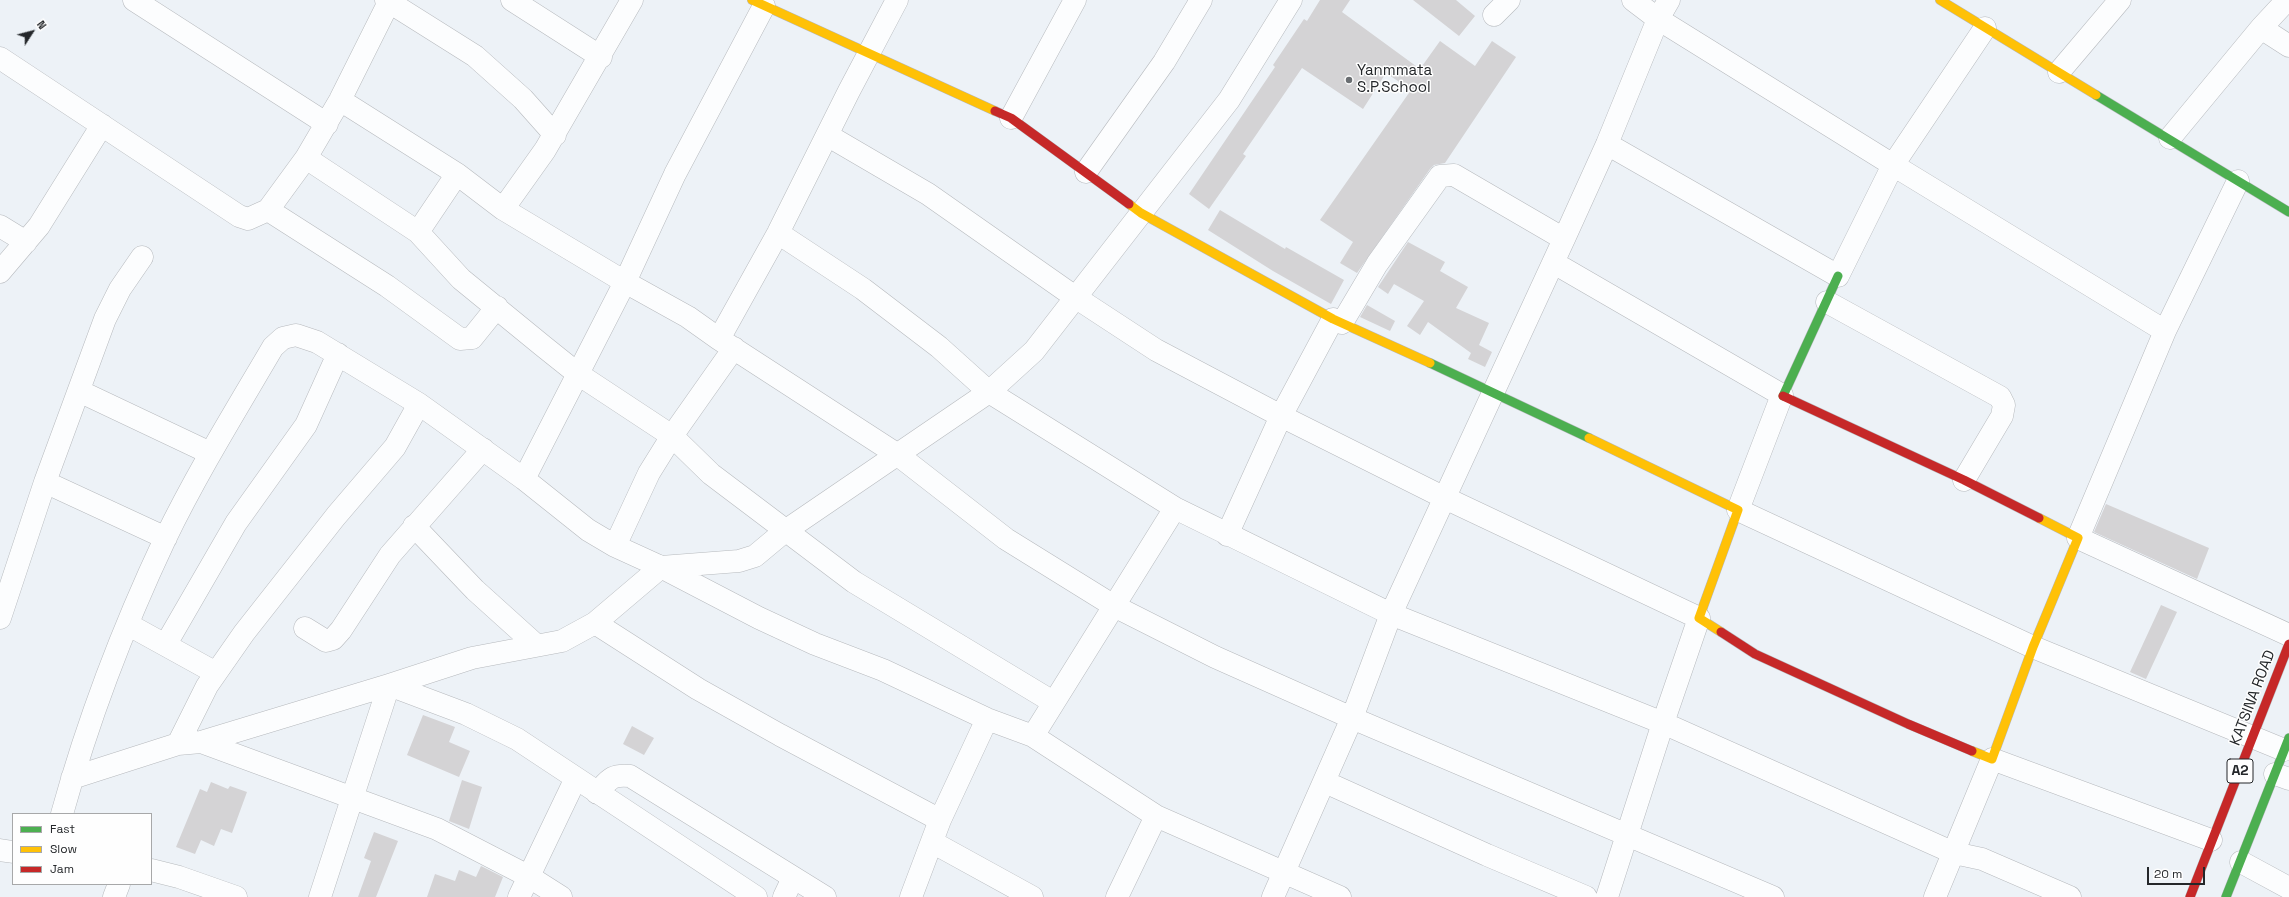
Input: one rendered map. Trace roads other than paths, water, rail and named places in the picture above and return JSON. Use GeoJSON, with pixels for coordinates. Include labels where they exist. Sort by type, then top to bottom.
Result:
{"type":"FeatureCollection","features":[{"type":"Feature","properties":{"kind":"main road"},"geometry":{"type":"LineString","coordinates":[[1950,2],[1985,28],[2170,138],[2289,212]]}},
{"type":"Feature","properties":{"kind":"main road"},"geometry":{"type":"LineString","coordinates":[[758,3],[869,52],[1011,118],[1141,213],[1338,321],[1494,392],[1738,510],[1699,618],[1755,654],[1908,724],[1992,759],[2033,647],[2078,538],[1964,480],[1782,395],[1838,276]]}},
{"type":"Feature","properties":{"kind":"main road","name":"KATSINA ROAD"},"geometry":{"type":"LineString","coordinates":[[2190,897],[2211,840],[2253,738],[2289,644]]}},
{"type":"Feature","properties":{"kind":"main road","name":"A2"},"geometry":{"type":"LineString","coordinates":[[2226,897],[2282,776],[2287,744]]}},
{"type":"Feature","properties":{"kind":"street"},"geometry":{"type":"LineString","coordinates":[[134,0],[327,124]]}},
{"type":"Feature","properties":{"kind":"street"},"geometry":{"type":"LineString","coordinates":[[512,0],[600,57]]}},
{"type":"Feature","properties":{"kind":"street"},"geometry":{"type":"LineString","coordinates":[[504,209],[555,134],[632,0]]}},
{"type":"Feature","properties":{"kind":"street"},"geometry":{"type":"LineString","coordinates":[[615,546],[649,473],[726,343],[778,233],[869,52],[897,0]]}},
{"type":"Feature","properties":{"kind":"street"},"geometry":{"type":"LineString","coordinates":[[1011,118],[1076,0]]}},
{"type":"Feature","properties":{"kind":"street"},"geometry":{"type":"LineString","coordinates":[[1086,172],[1164,62],[1201,0]]}},
{"type":"Feature","properties":{"kind":"street"},"geometry":{"type":"LineString","coordinates":[[72,778],[178,744],[202,742],[472,658],[562,641],[595,624],[661,567],[739,561],[754,556],[785,531],[989,392],[1034,351],[1053,329],[1075,297],[1229,100],[1291,0]]}},
{"type":"Feature","properties":{"kind":"street"},"geometry":{"type":"LineString","coordinates":[[1494,16],[1509,0]]}},
{"type":"Feature","properties":{"kind":"street"},"geometry":{"type":"LineString","coordinates":[[1633,0],[1658,19],[2165,331]]}},
{"type":"Feature","properties":{"kind":"street"},"geometry":{"type":"LineString","coordinates":[[1273,897],[1352,718],[1391,614],[1554,263],[1607,144],[1658,19],[1669,0]]}},
{"type":"Feature","properties":{"kind":"street"},"geometry":{"type":"LineString","coordinates":[[2059,72],[2120,0]]}},
{"type":"Feature","properties":{"kind":"street"},"geometry":{"type":"LineString","coordinates":[[2170,138],[2261,28],[2287,0]]}},
{"type":"Feature","properties":{"kind":"street"},"geometry":{"type":"LineString","coordinates":[[0,58],[239,216],[248,219],[268,210],[306,158],[340,100],[388,1],[475,56],[499,75],[555,134]]}},
{"type":"Feature","properties":{"kind":"street"},"geometry":{"type":"LineString","coordinates":[[524,479],[624,282],[758,3]]}},
{"type":"Feature","properties":{"kind":"street"},"geometry":{"type":"LineString","coordinates":[[1607,144],[1838,276],[1893,165],[1985,28]]}},
{"type":"Feature","properties":{"kind":"street"},"geometry":{"type":"LineString","coordinates":[[2261,28],[2289,46]]}},
{"type":"Feature","properties":{"kind":"street"},"geometry":{"type":"LineString","coordinates":[[340,100],[457,174],[504,209],[624,282],[688,317],[898,455],[1006,539],[1114,606],[1215,656],[1352,718],[1627,837],[1773,897]]}},
{"type":"Feature","properties":{"kind":"street"},"geometry":{"type":"LineString","coordinates":[[0,272],[39,226],[102,124]]}},
{"type":"Feature","properties":{"kind":"street"},"geometry":{"type":"LineString","coordinates":[[827,135],[928,194],[1075,297],[1156,350],[1281,416],[1446,498],[1699,618],[1662,723],[1627,837],[1612,896]]}},
{"type":"Feature","properties":{"kind":"street"},"geometry":{"type":"LineString","coordinates":[[306,158],[418,232],[457,275],[578,374],[672,436],[711,474],[854,582],[1054,702]]}},
{"type":"Feature","properties":{"kind":"street"},"geometry":{"type":"LineString","coordinates":[[418,232],[457,174]]}},
{"type":"Feature","properties":{"kind":"street"},"geometry":{"type":"LineString","coordinates":[[1227,535],[1281,416],[1338,321],[1440,176],[1454,174],[1564,239]]}},
{"type":"Feature","properties":{"kind":"street"},"geometry":{"type":"LineString","coordinates":[[2238,181],[2165,331],[2078,538],[2289,635]]}},
{"type":"Feature","properties":{"kind":"street"},"geometry":{"type":"LineString","coordinates":[[268,210],[387,286],[460,339],[472,338],[497,307]]}},
{"type":"Feature","properties":{"kind":"street"},"geometry":{"type":"LineString","coordinates":[[0,226],[26,242]]}},
{"type":"Feature","properties":{"kind":"street"},"geometry":{"type":"LineString","coordinates":[[778,233],[870,294],[938,346],[989,392],[1174,508],[1391,614],[1662,723],[1954,853],[1982,859],[2070,897]]}},
{"type":"Feature","properties":{"kind":"street"},"geometry":{"type":"LineString","coordinates":[[0,618],[45,482],[105,319],[120,289],[142,257]]}},
{"type":"Feature","properties":{"kind":"street"},"geometry":{"type":"LineString","coordinates":[[1554,263],[1782,395],[1738,510],[2033,647],[2253,738],[2287,744]]}},
{"type":"Feature","properties":{"kind":"street"},"geometry":{"type":"LineString","coordinates":[[1827,302],[2000,397],[2004,405],[2002,416],[1964,480]]}},
{"type":"Feature","properties":{"kind":"street"},"geometry":{"type":"LineString","coordinates":[[62,813],[95,705],[166,538],[210,453],[273,347],[283,338],[296,335],[316,342],[338,354],[419,404],[524,479],[588,530],[615,546],[661,567],[759,618],[815,644],[883,670],[987,719],[1033,736],[1156,816],[1340,897]]}},
{"type":"Feature","properties":{"kind":"street"},"geometry":{"type":"LineString","coordinates":[[166,644],[236,523],[306,425],[338,354]]}},
{"type":"Feature","properties":{"kind":"street"},"geometry":{"type":"LineString","coordinates":[[79,391],[210,453]]}},
{"type":"Feature","properties":{"kind":"street"},"geometry":{"type":"LineString","coordinates":[[178,744],[207,686],[216,673],[287,577],[336,516],[395,447],[419,404]]}},
{"type":"Feature","properties":{"kind":"street"},"geometry":{"type":"LineString","coordinates":[[305,628],[326,641],[333,639],[390,555],[483,449]]}},
{"type":"Feature","properties":{"kind":"street"},"geometry":{"type":"LineString","coordinates":[[45,482],[166,538]]}},
{"type":"Feature","properties":{"kind":"street"},"geometry":{"type":"LineString","coordinates":[[1033,736],[1174,508]]}},
{"type":"Feature","properties":{"kind":"street"},"geometry":{"type":"LineString","coordinates":[[414,526],[475,590],[536,646]]}},
{"type":"Feature","properties":{"kind":"street"},"geometry":{"type":"LineString","coordinates":[[595,624],[698,689],[780,735],[940,820]]}},
{"type":"Feature","properties":{"kind":"street"},"geometry":{"type":"LineString","coordinates":[[129,625],[166,644],[216,673]]}},
{"type":"Feature","properties":{"kind":"street"},"geometry":{"type":"LineString","coordinates":[[389,685],[466,714],[516,739],[756,897]]}},
{"type":"Feature","properties":{"kind":"street"},"geometry":{"type":"LineString","coordinates":[[320,897],[389,685]]}},
{"type":"Feature","properties":{"kind":"street"},"geometry":{"type":"LineString","coordinates":[[911,897],[940,820],[987,719]]}},
{"type":"Feature","properties":{"kind":"street"},"geometry":{"type":"LineString","coordinates":[[202,742],[437,829],[528,876],[561,897]]}},
{"type":"Feature","properties":{"kind":"street"},"geometry":{"type":"LineString","coordinates":[[1934,897],[1954,853],[1992,759],[2211,840]]}},
{"type":"Feature","properties":{"kind":"street"},"geometry":{"type":"LineString","coordinates":[[597,793],[610,779],[618,775],[630,776],[825,897]]}},
{"type":"Feature","properties":{"kind":"street"},"geometry":{"type":"LineString","coordinates":[[520,897],[528,876],[576,778]]}},
{"type":"Feature","properties":{"kind":"street"},"geometry":{"type":"LineString","coordinates":[[1325,782],[1487,855],[1586,897]]}},
{"type":"Feature","properties":{"kind":"street"},"geometry":{"type":"LineString","coordinates":[[1116,897],[1156,816]]}},
{"type":"Feature","properties":{"kind":"street"},"geometry":{"type":"LineString","coordinates":[[932,842],[1032,897]]}},
{"type":"Feature","properties":{"kind":"street"},"geometry":{"type":"LineString","coordinates":[[0,850],[12,852]]}},
{"type":"Feature","properties":{"kind":"street"},"geometry":{"type":"LineString","coordinates":[[2241,862],[2289,888]]}},
{"type":"Feature","properties":{"kind":"street"},"geometry":{"type":"LineString","coordinates":[[152,870],[179,876],[236,897]]}},
{"type":"Feature","properties":{"kind":"street"},"geometry":{"type":"LineString","coordinates":[[784,897],[793,878]]}},
{"type":"Feature","properties":{"kind":"street"},"geometry":{"type":"LineString","coordinates":[[114,897],[119,885]]}},
{"type":"Feature","properties":{"kind":"place","name":"Yanmmata S.P.School"},"geometry":{"type":"Point","coordinates":[1349,80]}}]}
